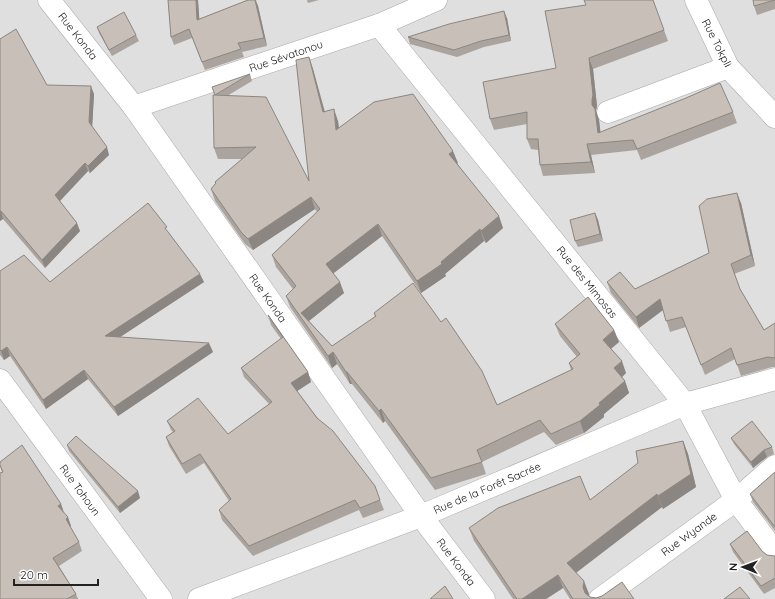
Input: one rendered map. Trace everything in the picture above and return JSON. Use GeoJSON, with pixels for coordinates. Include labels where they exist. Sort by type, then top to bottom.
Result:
{"type":"FeatureCollection","features":[{"type":"Feature","properties":{"kind":"street","name":"Rue Konda"},"geometry":{"type":"LineString","coordinates":[[49,0],[134,107],[421,516],[484,599]]}},
{"type":"Feature","properties":{"kind":"street","name":"Rue Sévatonou"},"geometry":{"type":"LineString","coordinates":[[134,107],[379,25],[436,0]]}},
{"type":"Feature","properties":{"kind":"street","name":"Rue Tokpli"},"geometry":{"type":"LineString","coordinates":[[696,0],[728,67],[775,117]]}},
{"type":"Feature","properties":{"kind":"street","name":"Rue des Mimosas"},"geometry":{"type":"LineString","coordinates":[[379,25],[685,404],[736,500],[775,552]]}},
{"type":"Feature","properties":{"kind":"street"},"geometry":{"type":"LineString","coordinates":[[608,112],[728,67]]}},
{"type":"Feature","properties":{"kind":"street","name":"Rue de la Forêt Sacrée"},"geometry":{"type":"LineString","coordinates":[[199,599],[421,516],[685,404],[775,379]]}},
{"type":"Feature","properties":{"kind":"street","name":"Rue Tohoun"},"geometry":{"type":"LineString","coordinates":[[0,380],[161,599]]}},
{"type":"Feature","properties":{"kind":"street","name":"Rue Wyande"},"geometry":{"type":"LineString","coordinates":[[600,599],[736,500],[775,466]]}},
{"type":"Feature","properties":{"kind":"shaded area"},"geometry":{"type":"Polygon","coordinates":[[[0,0],[775,0],[775,599],[0,599],[0,0]]]}},
{"type":"Feature","properties":{"kind":"building"},"geometry":{"type":"Polygon","coordinates":[[[168,0],[196,0],[197,20],[248,0],[255,0],[264,38],[238,43],[241,49],[202,62],[189,29],[171,37],[168,0]]]}},
{"type":"Feature","properties":{"kind":"building"},"geometry":{"type":"Polygon","coordinates":[[[584,0],[653,0],[664,30],[589,58],[593,95],[592,105],[595,109],[598,133],[720,83],[733,112],[637,149],[633,140],[587,144],[591,162],[540,165],[538,139],[527,139],[527,112],[490,119],[483,82],[556,68],[545,11],[586,5],[584,0]]]}},
{"type":"Feature","properties":{"kind":"building"},"geometry":{"type":"Polygon","coordinates":[[[753,0],[775,0],[754,6],[753,0]]]}},
{"type":"Feature","properties":{"kind":"building"},"geometry":{"type":"Polygon","coordinates":[[[504,11],[509,35],[481,41],[454,50],[408,37],[449,24],[504,11]]]}},
{"type":"Feature","properties":{"kind":"building"},"geometry":{"type":"Polygon","coordinates":[[[124,12],[136,35],[109,50],[97,27],[124,12]]]}},
{"type":"Feature","properties":{"kind":"building"},"geometry":{"type":"Polygon","coordinates":[[[16,29],[47,85],[91,86],[89,122],[107,147],[88,166],[85,163],[55,195],[77,223],[42,260],[0,211],[0,39],[16,29]]]}},
{"type":"Feature","properties":{"kind":"building"},"geometry":{"type":"Polygon","coordinates":[[[309,57],[323,112],[334,109],[336,130],[374,102],[413,94],[453,151],[449,154],[499,216],[481,231],[480,229],[441,262],[442,264],[417,281],[378,224],[326,264],[340,282],[301,313],[332,346],[376,316],[374,313],[413,283],[441,322],[446,318],[482,371],[497,405],[573,369],[569,363],[580,354],[555,324],[588,297],[614,330],[603,340],[622,361],[614,368],[625,381],[599,403],[600,405],[580,421],[551,434],[540,420],[477,450],[482,462],[431,478],[381,409],[379,411],[346,372],[333,352],[328,356],[286,296],[296,286],[272,255],[320,209],[311,197],[248,239],[241,232],[211,189],[216,183],[215,182],[256,147],[214,148],[213,95],[266,97],[309,181],[296,60],[309,57]]]}},
{"type":"Feature","properties":{"kind":"building"},"geometry":{"type":"Polygon","coordinates":[[[250,74],[215,95],[212,87],[250,74]]]}},
{"type":"Feature","properties":{"kind":"building"},"geometry":{"type":"Polygon","coordinates":[[[737,193],[751,255],[731,264],[740,289],[764,330],[775,323],[775,358],[768,357],[737,365],[731,348],[701,365],[682,317],[666,321],[660,299],[636,317],[607,282],[620,272],[635,289],[709,253],[699,206],[707,199],[737,193]]]}},
{"type":"Feature","properties":{"kind":"building"},"geometry":{"type":"Polygon","coordinates":[[[148,203],[200,274],[105,336],[209,343],[114,407],[84,370],[43,400],[7,347],[1,351],[0,350],[0,271],[24,255],[50,282],[148,203]]]}},
{"type":"Feature","properties":{"kind":"building"},"geometry":{"type":"Polygon","coordinates":[[[595,213],[600,234],[575,241],[570,220],[595,213]]]}},
{"type":"Feature","properties":{"kind":"building"},"geometry":{"type":"Polygon","coordinates":[[[268,315],[308,372],[291,383],[317,418],[333,431],[375,486],[380,500],[360,508],[355,500],[249,546],[219,510],[231,499],[200,454],[182,464],[166,437],[175,431],[167,421],[198,398],[228,434],[272,402],[241,368],[283,337],[268,315]]]}},
{"type":"Feature","properties":{"kind":"building"},"geometry":{"type":"Polygon","coordinates":[[[752,421],[772,447],[764,450],[751,462],[731,438],[752,421]]]}},
{"type":"Feature","properties":{"kind":"building"},"geometry":{"type":"Polygon","coordinates":[[[76,436],[138,491],[118,507],[67,445],[76,436]]]}},
{"type":"Feature","properties":{"kind":"building"},"geometry":{"type":"Polygon","coordinates":[[[683,441],[691,474],[658,496],[657,494],[567,563],[584,581],[583,587],[585,593],[590,597],[596,598],[602,596],[622,582],[634,599],[573,599],[558,575],[522,599],[517,599],[469,528],[498,508],[580,476],[590,500],[638,463],[636,451],[683,441]]]}},
{"type":"Feature","properties":{"kind":"building"},"geometry":{"type":"Polygon","coordinates":[[[22,445],[61,504],[58,506],[68,517],[66,519],[79,542],[53,558],[76,594],[67,599],[0,599],[0,473],[3,472],[0,462],[22,445]]]}},
{"type":"Feature","properties":{"kind":"building"},"geometry":{"type":"Polygon","coordinates":[[[775,472],[775,527],[750,494],[775,472]]]}},
{"type":"Feature","properties":{"kind":"building"},"geometry":{"type":"Polygon","coordinates":[[[747,531],[762,551],[767,555],[775,556],[775,578],[761,586],[730,544],[747,531]]]}},
{"type":"Feature","properties":{"kind":"building"},"geometry":{"type":"Polygon","coordinates":[[[445,586],[453,599],[430,599],[445,586]]]}},
{"type":"Feature","properties":{"kind":"building"},"geometry":{"type":"Polygon","coordinates":[[[740,587],[750,599],[724,599],[740,587]]]}}]}
